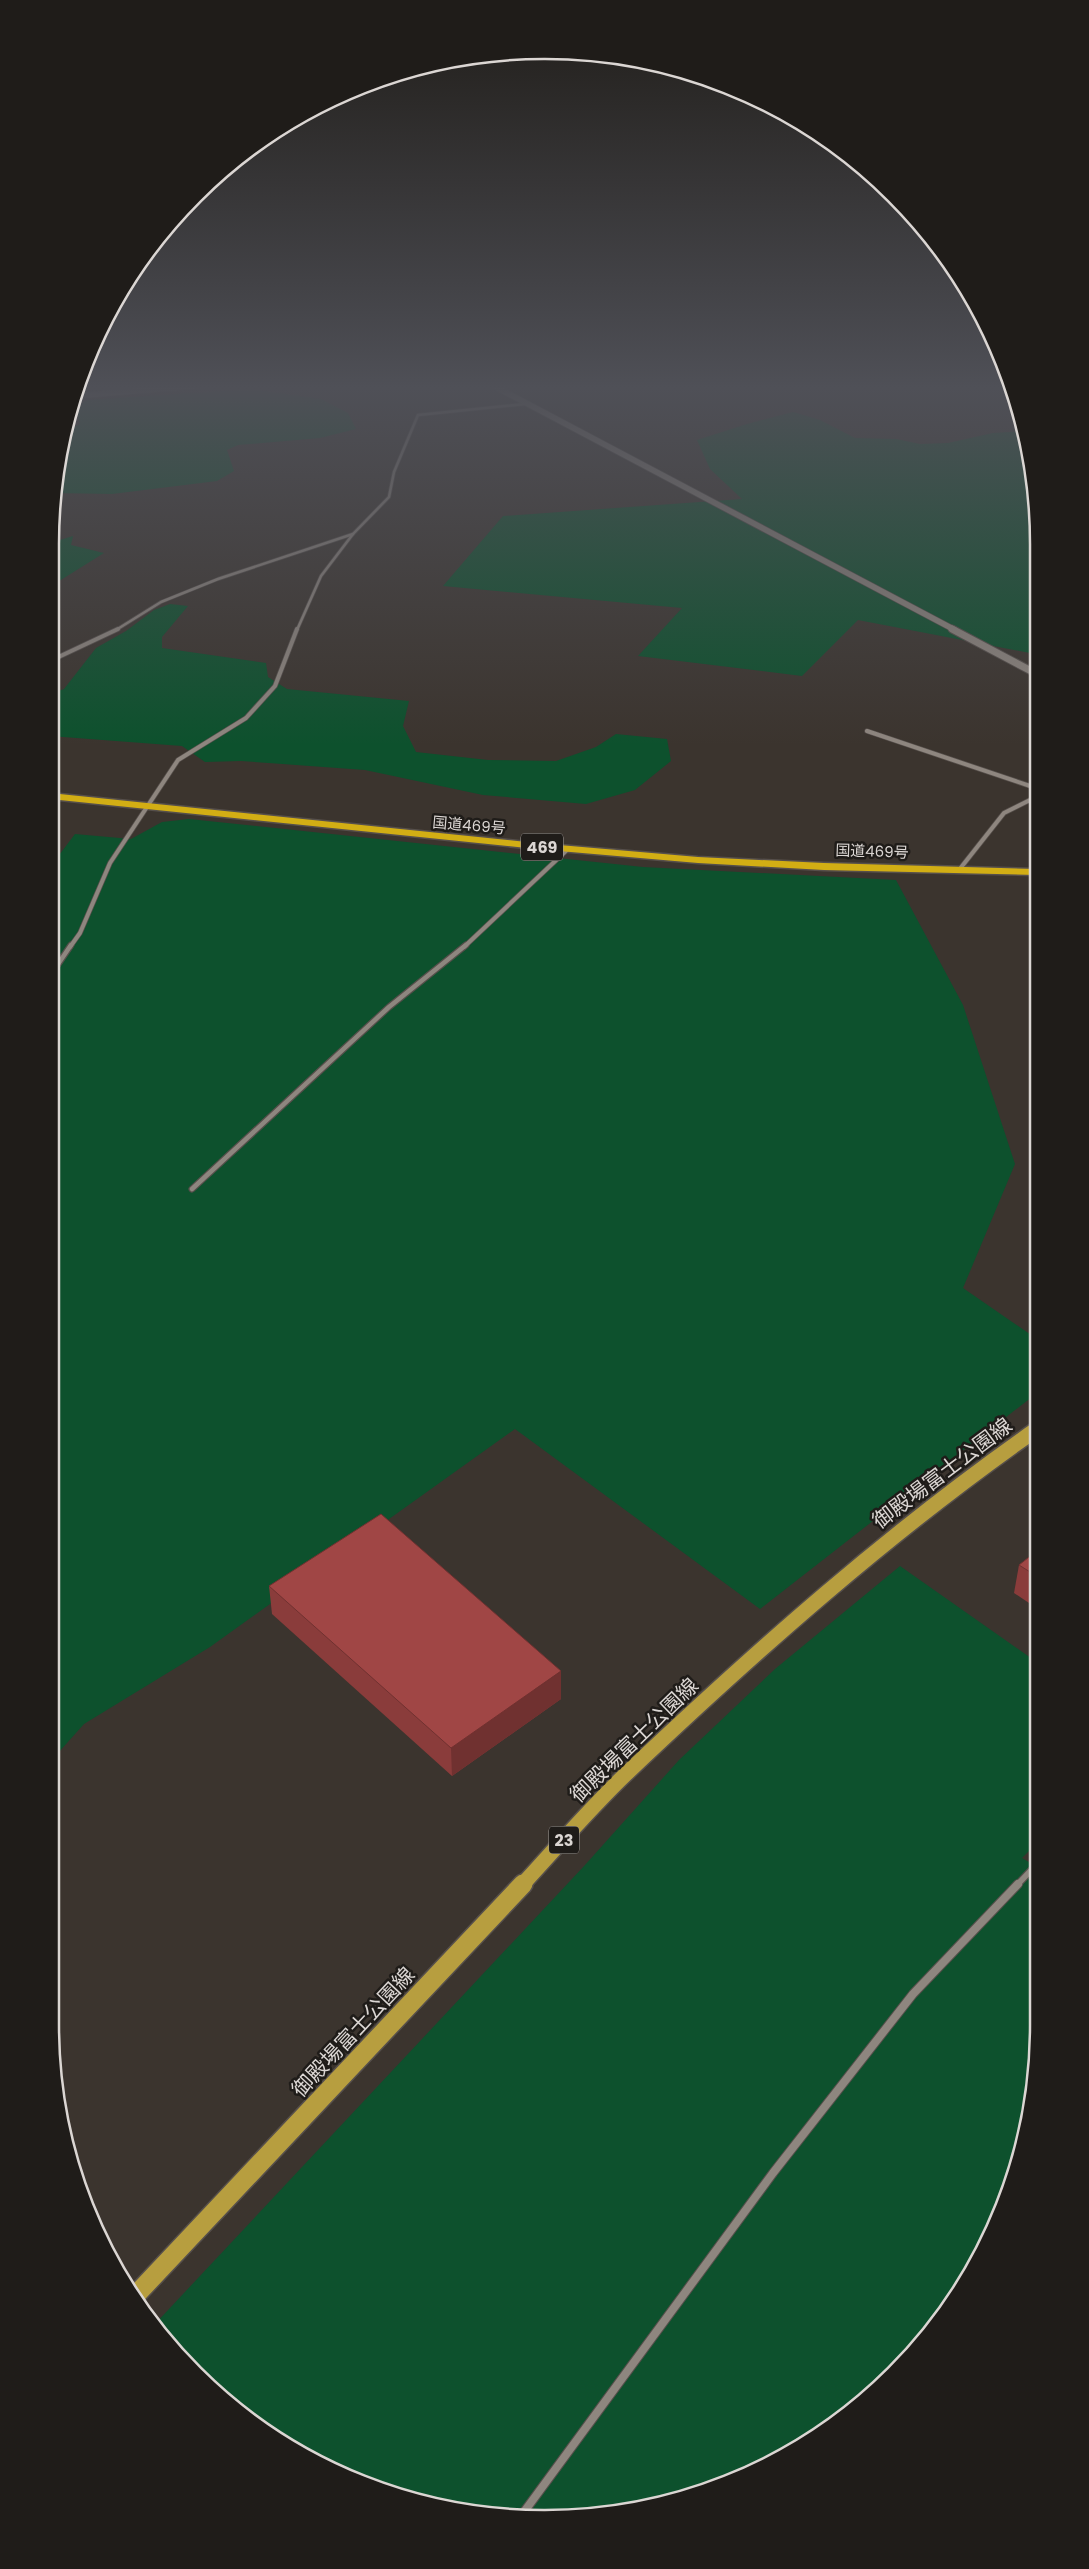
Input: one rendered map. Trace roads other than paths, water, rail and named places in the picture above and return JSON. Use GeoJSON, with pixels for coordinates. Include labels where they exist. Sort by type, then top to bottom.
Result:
{"type":"FeatureCollection","features":[{"type":"Feature","properties":{"kind":"highway","name":"国道469号"},"geometry":{"type":"LineString","coordinates":[[59,797],[147,804],[402,834],[701,860],[1030,872]]}},
{"type":"Feature","properties":{"kind":"main road","name":"御殿場富士公園線"},"geometry":{"type":"LineString","coordinates":[[139,2291],[627,1773],[826,1592],[984,1466],[1030,1434]]}},
{"type":"Feature","properties":{"kind":"street"},"geometry":{"type":"LineString","coordinates":[[59,963],[80,933],[110,863],[147,804],[178,760],[246,718],[275,686],[310,596],[320,576],[353,534],[382,505]]}},
{"type":"Feature","properties":{"kind":"street"},"geometry":{"type":"LineString","coordinates":[[716,505],[1030,670]]}},
{"type":"Feature","properties":{"kind":"street"},"geometry":{"type":"LineString","coordinates":[[59,657],[108,635],[161,602],[218,579],[353,534]]}},
{"type":"Feature","properties":{"kind":"street"},"geometry":{"type":"LineString","coordinates":[[866,731],[1030,786]]}},
{"type":"Feature","properties":{"kind":"street"},"geometry":{"type":"LineString","coordinates":[[959,870],[1004,813],[1030,800]]}},
{"type":"Feature","properties":{"kind":"street"},"geometry":{"type":"LineString","coordinates":[[192,1189],[389,1007],[424,982],[537,880],[568,849]]}},
{"type":"Feature","properties":{"kind":"street"},"geometry":{"type":"LineString","coordinates":[[526,2509],[773,2173],[913,1994],[1030,1870]]}}]}
